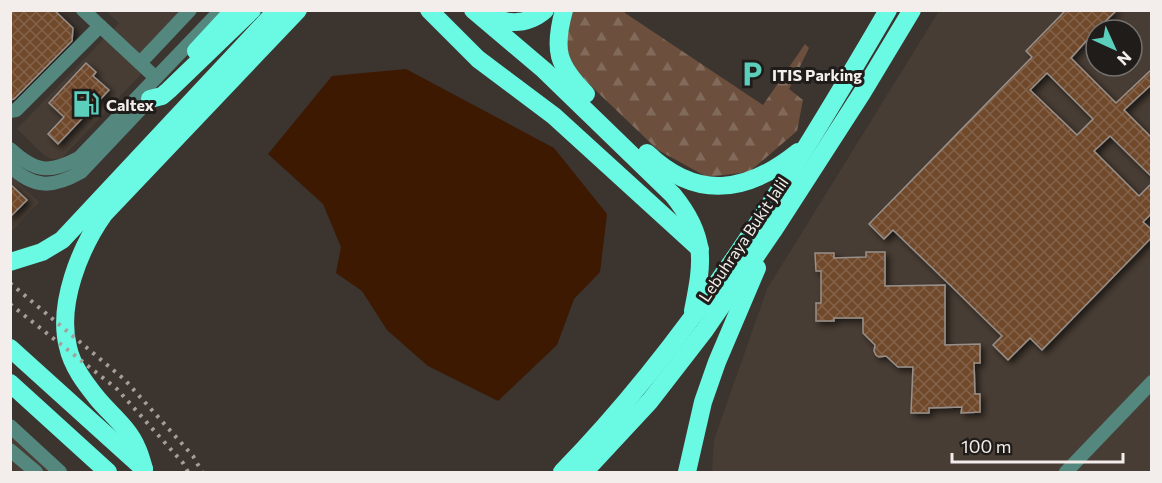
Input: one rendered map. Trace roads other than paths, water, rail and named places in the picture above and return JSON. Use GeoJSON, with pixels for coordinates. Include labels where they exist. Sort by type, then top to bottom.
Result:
{"type":"FeatureCollection","features":[{"type":"Feature","properties":{"kind":"highway"},"geometry":{"type":"LineString","coordinates":[[150,99],[234,10]]}},
{"type":"Feature","properties":{"kind":"highway"},"geometry":{"type":"LineString","coordinates":[[150,99],[162,96],[169,90],[204,59],[252,10]]}},
{"type":"Feature","properties":{"kind":"highway"},"geometry":{"type":"LineString","coordinates":[[10,262],[42,252],[62,240],[277,10]]}},
{"type":"Feature","properties":{"kind":"highway"},"geometry":{"type":"LineString","coordinates":[[146,471],[133,440],[88,386],[68,347],[65,328],[68,297],[82,250],[104,214],[298,10]]}},
{"type":"Feature","properties":{"kind":"highway"},"geometry":{"type":"LineString","coordinates":[[429,10],[446,30],[478,59],[537,103],[700,249]]}},
{"type":"Feature","properties":{"kind":"highway"},"geometry":{"type":"LineString","coordinates":[[473,10],[556,81],[673,195],[693,223],[700,249],[699,279],[691,319]]}},
{"type":"Feature","properties":{"kind":"highway"},"geometry":{"type":"LineString","coordinates":[[478,10],[500,20],[514,22],[534,18],[545,10]]}},
{"type":"Feature","properties":{"kind":"highway"},"geometry":{"type":"LineString","coordinates":[[564,10],[558,33],[557,49],[568,74],[648,155],[674,175],[706,186],[736,186],[761,177],[808,144]]}},
{"type":"Feature","properties":{"kind":"highway","name":"Lebuhraya Bukit Jalil"},"geometry":{"type":"LineString","coordinates":[[562,472],[637,388],[691,319],[808,144],[888,10]]}},
{"type":"Feature","properties":{"kind":"highway","name":"Lebuhraya Bukit Jalil"},"geometry":{"type":"LineString","coordinates":[[584,472],[657,393],[705,330],[773,231],[891,47],[912,10]]}},
{"type":"Feature","properties":{"kind":"highway"},"geometry":{"type":"LineString","coordinates":[[687,472],[703,402],[773,231]]}},
{"type":"Feature","properties":{"kind":"highway"},"geometry":{"type":"LineString","coordinates":[[10,348],[146,471]]}},
{"type":"Feature","properties":{"kind":"highway"},"geometry":{"type":"LineString","coordinates":[[10,383],[108,472]]}},
{"type":"Feature","properties":{"kind":"street"},"geometry":{"type":"LineString","coordinates":[[83,10],[156,78]]}},
{"type":"Feature","properties":{"kind":"street"},"geometry":{"type":"LineString","coordinates":[[140,63],[190,10]]}},
{"type":"Feature","properties":{"kind":"street"},"geometry":{"type":"LineString","coordinates":[[10,148],[22,160],[36,167],[48,169],[61,168],[79,158],[221,10]]}},
{"type":"Feature","properties":{"kind":"street"},"geometry":{"type":"LineString","coordinates":[[10,111],[16,110],[100,26]]}},
{"type":"Feature","properties":{"kind":"street"},"geometry":{"type":"LineString","coordinates":[[10,166],[22,178],[37,183],[53,184],[67,180],[81,172],[150,99]]}},
{"type":"Feature","properties":{"kind":"street"},"geometry":{"type":"LineString","coordinates":[[1066,472],[1149,390]]}},
{"type":"Feature","properties":{"kind":"street"},"geometry":{"type":"LineString","coordinates":[[10,426],[60,472]]}},
{"type":"Feature","properties":{"kind":"street"},"geometry":{"type":"LineString","coordinates":[[10,450],[36,472]]}},
{"type":"Feature","properties":{"kind":"railway"},"geometry":{"type":"LineString","coordinates":[[10,283],[125,380],[193,456],[202,472]]}},
{"type":"Feature","properties":{"kind":"railway"},"geometry":{"type":"LineString","coordinates":[[10,304],[117,389],[183,463],[188,472]]}},
{"type":"Feature","properties":{"kind":"place","name":"ITIS Parking"},"geometry":{"type":"Point","coordinates":[752,74]}},
{"type":"Feature","properties":{"kind":"place","name":"Caltex"},"geometry":{"type":"Point","coordinates":[86,104]}}]}
